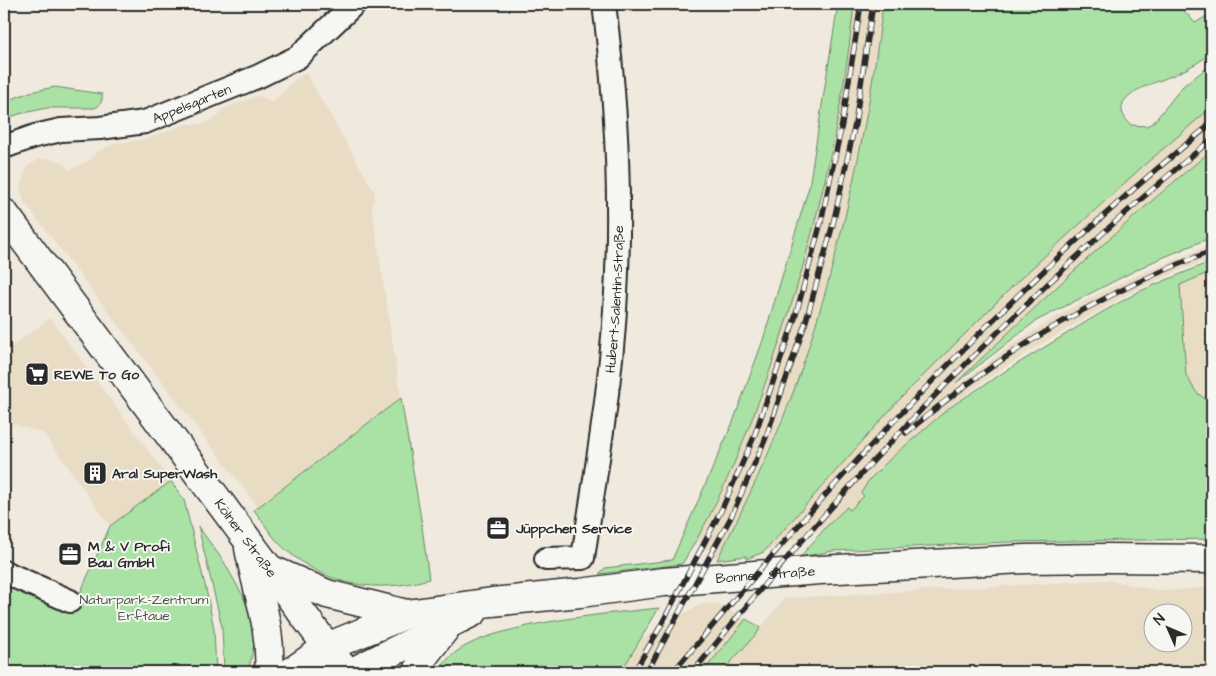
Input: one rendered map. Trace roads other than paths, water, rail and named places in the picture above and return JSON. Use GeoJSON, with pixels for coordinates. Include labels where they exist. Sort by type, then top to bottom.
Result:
{"type":"FeatureCollection","features":[{"type":"Feature","properties":{"kind":"main road","name":"Kölner Straße"},"geometry":{"type":"LineString","coordinates":[[4,213],[346,672]]}},
{"type":"Feature","properties":{"kind":"main road"},"geometry":{"type":"LineString","coordinates":[[247,540],[268,629],[269,672]]}},
{"type":"Feature","properties":{"kind":"main road","name":"Bonner Straße"},"geometry":{"type":"LineString","coordinates":[[327,647],[407,614],[664,582],[820,570],[1033,559],[1212,559]]}},
{"type":"Feature","properties":{"kind":"main road"},"geometry":{"type":"LineString","coordinates":[[268,568],[327,594],[407,614]]}},
{"type":"Feature","properties":{"kind":"main road"},"geometry":{"type":"LineString","coordinates":[[352,672],[492,602]]}},
{"type":"Feature","properties":{"kind":"main road"},"geometry":{"type":"LineString","coordinates":[[418,672],[423,656],[449,624]]}},
{"type":"Feature","properties":{"kind":"main road"},"geometry":{"type":"LineString","coordinates":[[291,672],[327,647]]}},
{"type":"Feature","properties":{"kind":"street","name":"Appelsgarten"},"geometry":{"type":"LineString","coordinates":[[4,146],[61,130],[100,128],[145,122],[259,76],[298,57],[354,4]]}},
{"type":"Feature","properties":{"kind":"street","name":"Hubert-Salentin-Straße"},"geometry":{"type":"LineString","coordinates":[[546,559],[583,558],[609,374],[618,254],[618,170],[615,107],[604,4]]}},
{"type":"Feature","properties":{"kind":"street"},"geometry":{"type":"LineString","coordinates":[[4,572],[70,601]]}},
{"type":"Feature","properties":{"kind":"railway"},"geometry":{"type":"LineString","coordinates":[[634,672],[659,629],[721,511],[754,437],[795,318],[821,222],[842,124],[861,4]]}},
{"type":"Feature","properties":{"kind":"railway"},"geometry":{"type":"LineString","coordinates":[[647,672],[731,517],[765,440],[806,321],[833,224],[855,124],[873,4]]}},
{"type":"Feature","properties":{"kind":"railway"},"geometry":{"type":"LineString","coordinates":[[673,672],[818,503],[928,385],[1066,250],[1114,206],[1212,123]]}},
{"type":"Feature","properties":{"kind":"railway"},"geometry":{"type":"LineString","coordinates":[[693,672],[812,529],[939,392],[1004,326],[1072,262],[1141,199],[1212,139]]}},
{"type":"Feature","properties":{"kind":"railway"},"geometry":{"type":"LineString","coordinates":[[906,433],[976,378],[1051,328],[1130,286],[1212,251]]}},
{"type":"Feature","properties":{"kind":"place","name":"REWE To Go"},"geometry":{"type":"Point","coordinates":[37,374]}},
{"type":"Feature","properties":{"kind":"place","name":"Aral SuperWash"},"geometry":{"type":"Point","coordinates":[95,473]}},
{"type":"Feature","properties":{"kind":"place","name":"Jüppchen Service"},"geometry":{"type":"Point","coordinates":[498,528]}},
{"type":"Feature","properties":{"kind":"place","name":"M & V Profi Bau GmbH"},"geometry":{"type":"Point","coordinates":[70,554]}},
{"type":"Feature","properties":{"kind":"park label","name":"Naturpark-Zentrum Erftaue"},"geometry":{"type":"Point","coordinates":[144,608]}}]}
